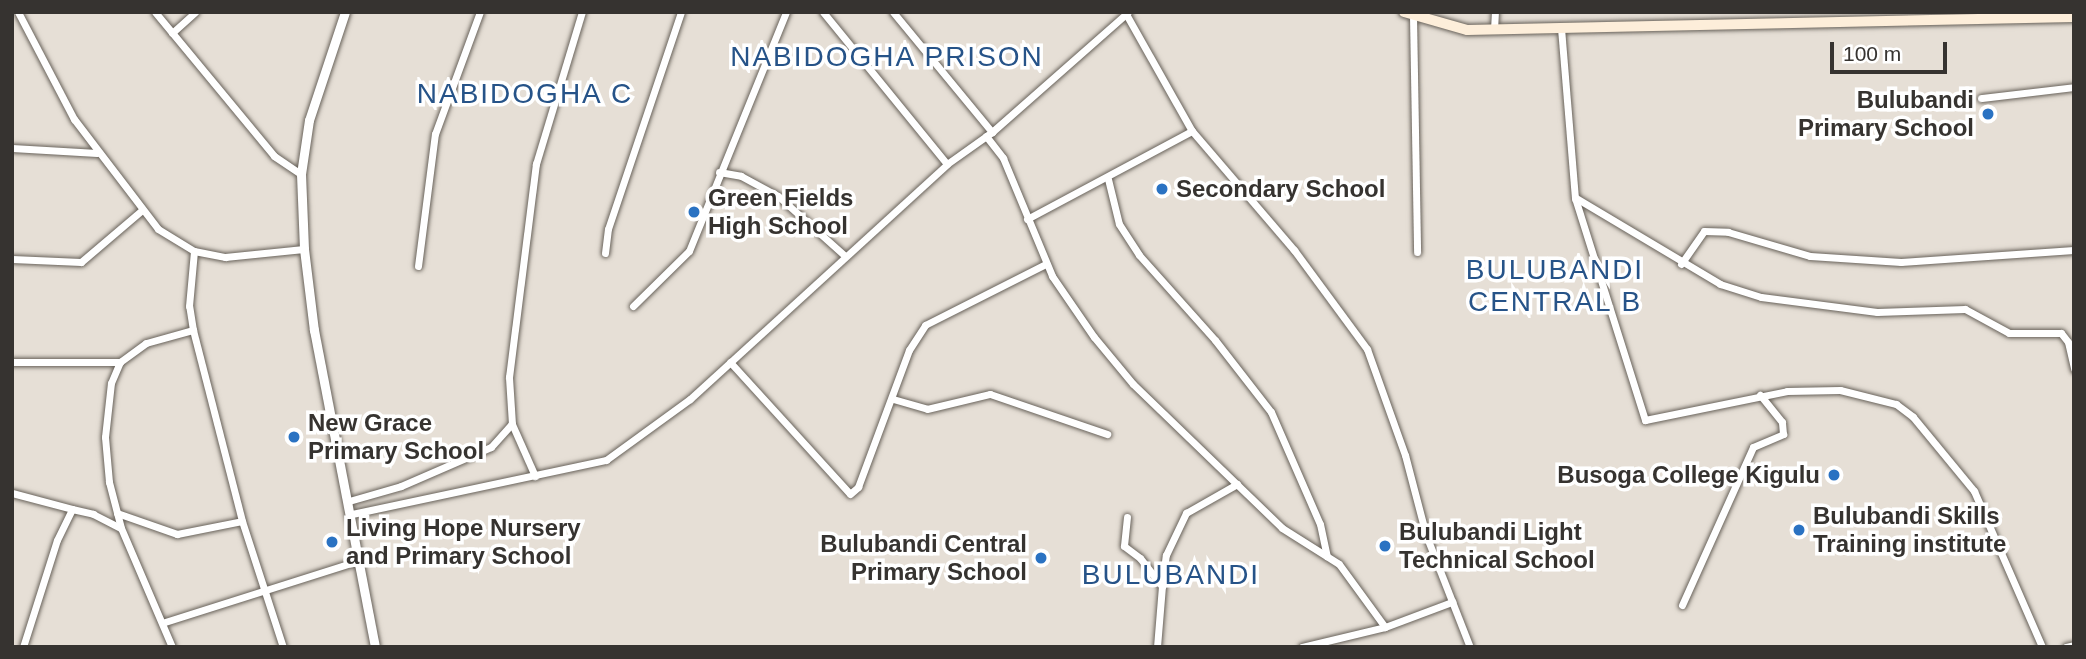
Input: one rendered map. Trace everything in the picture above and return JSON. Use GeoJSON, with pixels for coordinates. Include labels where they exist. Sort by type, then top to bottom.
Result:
{"type":"FeatureCollection","features":[{"type":"Feature","properties":{"kind":"main road"},"geometry":{"type":"LineString","coordinates":[[1408,14],[1467,30],[2074,17]]}},
{"type":"Feature","properties":{"kind":"street"},"geometry":{"type":"LineString","coordinates":[[18,12],[97,153],[158,229],[194,251],[225,257],[304,249]]}},
{"type":"Feature","properties":{"kind":"street"},"geometry":{"type":"LineString","coordinates":[[155,12],[274,156],[301,174]]}},
{"type":"Feature","properties":{"kind":"street"},"geometry":{"type":"LineString","coordinates":[[172,33],[195,12]]}},
{"type":"Feature","properties":{"kind":"street"},"geometry":{"type":"LineString","coordinates":[[345,12],[313,100],[301,174],[304,249],[314,330],[362,560],[374,646]]}},
{"type":"Feature","properties":{"kind":"street"},"geometry":{"type":"LineString","coordinates":[[418,265],[435,134],[480,12]]}},
{"type":"Feature","properties":{"kind":"street"},"geometry":{"type":"LineString","coordinates":[[535,476],[512,424],[509,377],[536,164],[582,12]]}},
{"type":"Feature","properties":{"kind":"street"},"geometry":{"type":"LineString","coordinates":[[605,253],[608,229],[681,12]]}},
{"type":"Feature","properties":{"kind":"street"},"geometry":{"type":"LineString","coordinates":[[633,306],[689,251],[786,12]]}},
{"type":"Feature","properties":{"kind":"street"},"geometry":{"type":"LineString","coordinates":[[822,12],[947,164]]}},
{"type":"Feature","properties":{"kind":"street"},"geometry":{"type":"LineString","coordinates":[[893,12],[989,134],[1003,158],[1046,264],[1094,337],[1133,384],[1282,528],[1343,569],[1385,627]]}},
{"type":"Feature","properties":{"kind":"street"},"geometry":{"type":"LineString","coordinates":[[1494,30],[1495,12]]}},
{"type":"Feature","properties":{"kind":"street"},"geometry":{"type":"LineString","coordinates":[[352,514],[606,460],[690,399],[947,164],[989,134],[1127,13],[1192,131],[1294,250],[1367,349],[1405,455],[1426,536],[1470,647]]}},
{"type":"Feature","properties":{"kind":"street"},"geometry":{"type":"LineString","coordinates":[[1408,14],[1417,252]]}},
{"type":"Feature","properties":{"kind":"street"},"geometry":{"type":"LineString","coordinates":[[1561,28],[1575,198],[1645,420],[1760,395],[1840,390],[1879,396],[1913,417],[1974,491],[2042,647]]}},
{"type":"Feature","properties":{"kind":"street"},"geometry":{"type":"LineString","coordinates":[[1981,99],[2074,87]]}},
{"type":"Feature","properties":{"kind":"street"},"geometry":{"type":"LineString","coordinates":[[1027,219],[1108,179],[1192,131]]}},
{"type":"Feature","properties":{"kind":"street"},"geometry":{"type":"LineString","coordinates":[[12,148],[97,153]]}},
{"type":"Feature","properties":{"kind":"street"},"geometry":{"type":"LineString","coordinates":[[719,173],[741,176],[778,196],[845,256]]}},
{"type":"Feature","properties":{"kind":"street"},"geometry":{"type":"LineString","coordinates":[[1108,179],[1119,224],[1139,255],[1216,340],[1272,412],[1320,524],[1327,556]]}},
{"type":"Feature","properties":{"kind":"street"},"geometry":{"type":"LineString","coordinates":[[1575,198],[1681,264],[1720,284],[1761,297],[1877,312],[1965,309],[2009,333],[2061,333],[2068,342],[2074,369]]}},
{"type":"Feature","properties":{"kind":"street"},"geometry":{"type":"LineString","coordinates":[[12,258],[81,262],[142,210]]}},
{"type":"Feature","properties":{"kind":"street"},"geometry":{"type":"LineString","coordinates":[[1681,264],[1704,231],[1728,232],[1810,256],[1901,262],[2074,250]]}},
{"type":"Feature","properties":{"kind":"street"},"geometry":{"type":"LineString","coordinates":[[194,251],[189,306],[193,330],[242,521],[284,647]]}},
{"type":"Feature","properties":{"kind":"street"},"geometry":{"type":"LineString","coordinates":[[730,362],[850,494],[858,488],[909,350],[925,325],[1046,264]]}},
{"type":"Feature","properties":{"kind":"street"},"geometry":{"type":"LineString","coordinates":[[172,647],[165,622],[121,528],[105,437],[111,383],[120,362],[146,342],[193,330]]}},
{"type":"Feature","properties":{"kind":"street"},"geometry":{"type":"LineString","coordinates":[[12,362],[120,362]]}},
{"type":"Feature","properties":{"kind":"street"},"geometry":{"type":"LineString","coordinates":[[893,399],[927,410],[990,394],[1107,434]]}},
{"type":"Feature","properties":{"kind":"street"},"geometry":{"type":"LineString","coordinates":[[1682,605],[1753,447],[1783,434],[1782,422],[1760,395]]}},
{"type":"Feature","properties":{"kind":"street"},"geometry":{"type":"LineString","coordinates":[[349,501],[401,486],[491,447],[512,424]]}},
{"type":"Feature","properties":{"kind":"street"},"geometry":{"type":"LineString","coordinates":[[1157,647],[1166,555],[1186,513],[1237,484]]}},
{"type":"Feature","properties":{"kind":"street"},"geometry":{"type":"LineString","coordinates":[[12,493],[93,514],[121,528]]}},
{"type":"Feature","properties":{"kind":"street"},"geometry":{"type":"LineString","coordinates":[[23,647],[57,540],[72,509]]}},
{"type":"Feature","properties":{"kind":"street"},"geometry":{"type":"LineString","coordinates":[[117,513],[177,534],[242,521]]}},
{"type":"Feature","properties":{"kind":"street"},"geometry":{"type":"LineString","coordinates":[[1127,517],[1124,546],[1140,558],[1162,586]]}},
{"type":"Feature","properties":{"kind":"street"},"geometry":{"type":"LineString","coordinates":[[165,622],[265,593],[362,560]]}},
{"type":"Feature","properties":{"kind":"street"},"geometry":{"type":"LineString","coordinates":[[1302,647],[1385,627],[1452,602]]}},
{"type":"Feature","properties":{"kind":"street"},"geometry":{"type":"LineString","coordinates":[[2066,647],[2074,645]]}},
{"type":"Feature","properties":{"kind":"place","name":"Bulubandi Primary School"},"geometry":{"type":"Point","coordinates":[1988,114]}},
{"type":"Feature","properties":{"kind":"place","name":"Secondary School"},"geometry":{"type":"Point","coordinates":[1162,189]}},
{"type":"Feature","properties":{"kind":"place","name":"Green Fields High School"},"geometry":{"type":"Point","coordinates":[694,212]}},
{"type":"Feature","properties":{"kind":"place","name":"New Grace Primary School"},"geometry":{"type":"Point","coordinates":[294,437]}},
{"type":"Feature","properties":{"kind":"place","name":"Busoga College Kigulu"},"geometry":{"type":"Point","coordinates":[1834,475]}},
{"type":"Feature","properties":{"kind":"place","name":"Bulubandi Skills Training institute"},"geometry":{"type":"Point","coordinates":[1799,530]}},
{"type":"Feature","properties":{"kind":"place","name":"Living Hope Nursery and Primary School"},"geometry":{"type":"Point","coordinates":[332,542]}},
{"type":"Feature","properties":{"kind":"place","name":"Bulubandi Light Technical School"},"geometry":{"type":"Point","coordinates":[1385,546]}},
{"type":"Feature","properties":{"kind":"place","name":"Bulubandi Central Primary School"},"geometry":{"type":"Point","coordinates":[1041,558]}},
{"type":"Feature","properties":{"kind":"district","name":"NABIDOGHA PRISON"},"geometry":{"type":"Point","coordinates":[887,57]}},
{"type":"Feature","properties":{"kind":"district","name":"NABIDOGHA C"},"geometry":{"type":"Point","coordinates":[525,94]}},
{"type":"Feature","properties":{"kind":"district","name":"BULUBANDI CENTRAL B"},"geometry":{"type":"Point","coordinates":[1555,286]}},
{"type":"Feature","properties":{"kind":"district","name":"BULUBANDI"},"geometry":{"type":"Point","coordinates":[1171,575]}}]}
